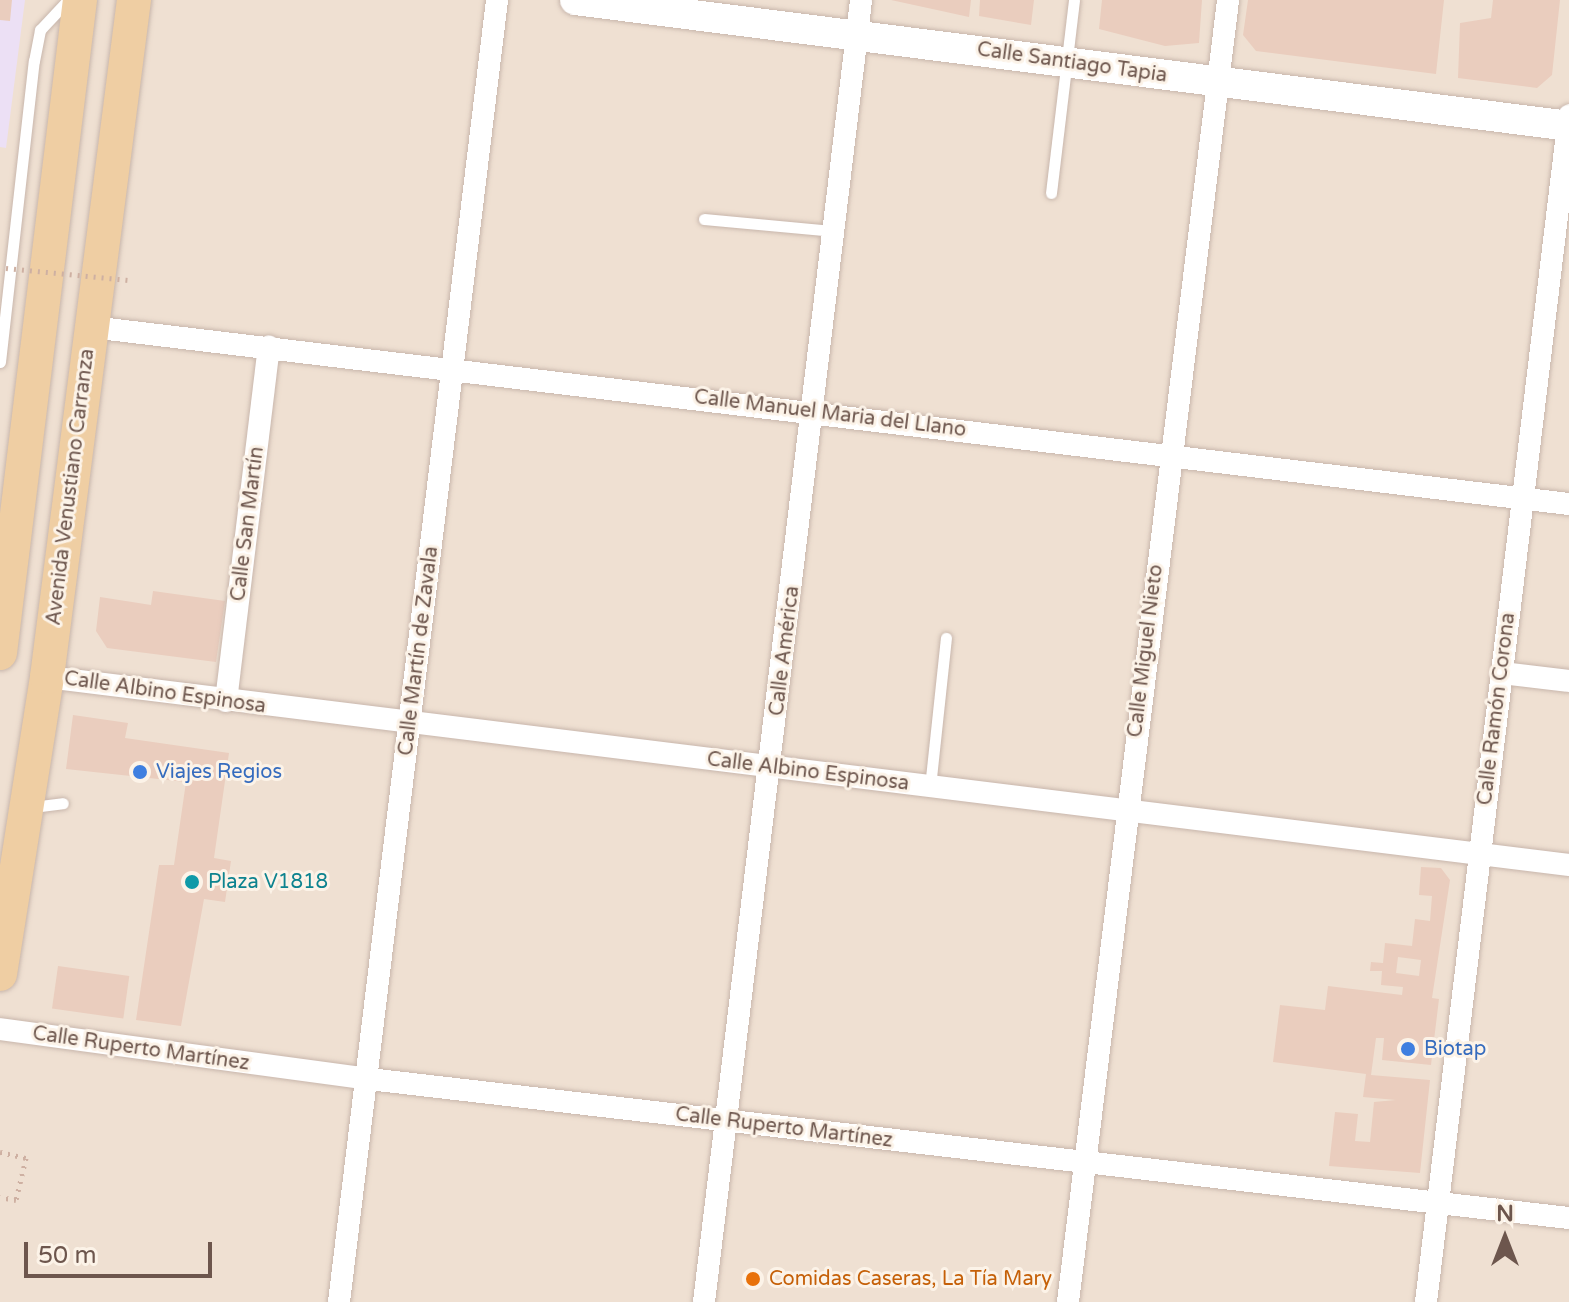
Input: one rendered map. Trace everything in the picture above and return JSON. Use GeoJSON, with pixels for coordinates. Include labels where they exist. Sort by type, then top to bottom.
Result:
{"type":"FeatureCollection","features":[{"type":"Feature","properties":{"kind":"main road"},"geometry":{"type":"LineString","coordinates":[[0,653],[80,0]]}},
{"type":"Feature","properties":{"kind":"main road","name":"Avenida Venustiano Carranza"},"geometry":{"type":"LineString","coordinates":[[0,974],[47,677],[134,0]]}},
{"type":"Feature","properties":{"kind":"street","name":"Calle Martín de Zavala"},"geometry":{"type":"LineString","coordinates":[[339,1302],[456,368],[497,0]]}},
{"type":"Feature","properties":{"kind":"street","name":"Calle Santiago Tapia"},"geometry":{"type":"LineString","coordinates":[[575,0],[1569,123]]}},
{"type":"Feature","properties":{"kind":"street","name":"Calle América"},"geometry":{"type":"LineString","coordinates":[[704,1302],[814,411],[861,0]]}},
{"type":"Feature","properties":{"kind":"street","name":"Calle Miguel Nieto"},"geometry":{"type":"LineString","coordinates":[[1068,1302],[1228,0]]}},
{"type":"Feature","properties":{"kind":"street","name":"Calle Ramón Corona"},"geometry":{"type":"LineString","coordinates":[[1426,1302],[1569,123]]}},
{"type":"Feature","properties":{"kind":"street","name":"Calle Manuel Maria del Llano"},"geometry":{"type":"LineString","coordinates":[[91,327],[456,368],[1569,504]]}},
{"type":"Feature","properties":{"kind":"street","name":"Calle San Martín"},"geometry":{"type":"LineString","coordinates":[[226,701],[269,347]]}},
{"type":"Feature","properties":{"kind":"street"},"geometry":{"type":"LineString","coordinates":[[1502,673],[1569,681]]}},
{"type":"Feature","properties":{"kind":"street","name":"Calle Albino Espinosa"},"geometry":{"type":"LineString","coordinates":[[47,677],[1569,865]]}},
{"type":"Feature","properties":{"kind":"street","name":"Calle Ruperto Martínez"},"geometry":{"type":"LineString","coordinates":[[0,1029],[369,1079],[1084,1165],[1438,1201],[1569,1218]]}},
{"type":"Feature","properties":{"kind":"lane"},"geometry":{"type":"LineString","coordinates":[[0,362],[34,61],[40,30],[68,0]]}},
{"type":"Feature","properties":{"kind":"lane"},"geometry":{"type":"LineString","coordinates":[[1051,193],[1074,0]]}},
{"type":"Feature","properties":{"kind":"lane"},"geometry":{"type":"LineString","coordinates":[[704,219],[834,231]]}},
{"type":"Feature","properties":{"kind":"lane"},"geometry":{"type":"LineString","coordinates":[[930,787],[946,638]]}},
{"type":"Feature","properties":{"kind":"lane"},"geometry":{"type":"LineString","coordinates":[[27,808],[63,803]]}},
{"type":"Feature","properties":{"kind":"path"},"geometry":{"type":"LineString","coordinates":[[6,268],[128,280]]}},
{"type":"Feature","properties":{"kind":"path"},"geometry":{"type":"LineString","coordinates":[[0,1152],[26,1158],[16,1200],[0,1197]]}},
{"type":"Feature","properties":{"kind":"shaded area"},"geometry":{"type":"Polygon","coordinates":[[[0,0],[1569,0],[1569,1302],[0,1302],[0,0]]]}},
{"type":"Feature","properties":{"kind":"shaded area"},"geometry":{"type":"Polygon","coordinates":[[[0,0],[25,0],[6,148],[0,147],[0,0]]]}},
{"type":"Feature","properties":{"kind":"building"},"geometry":{"type":"Polygon","coordinates":[[[0,0],[12,0],[10,21],[0,20],[0,0]]]}},
{"type":"Feature","properties":{"kind":"building"},"geometry":{"type":"Polygon","coordinates":[[[891,0],[971,0],[969,17],[891,0]]]}},
{"type":"Feature","properties":{"kind":"building"},"geometry":{"type":"Polygon","coordinates":[[[980,0],[1034,0],[1031,25],[979,16],[980,0]]]}},
{"type":"Feature","properties":{"kind":"building"},"geometry":{"type":"Polygon","coordinates":[[[1102,0],[1202,0],[1199,43],[1165,46],[1099,29],[1102,0]]]}},
{"type":"Feature","properties":{"kind":"building"},"geometry":{"type":"Polygon","coordinates":[[[1248,0],[1444,0],[1436,74],[1256,51],[1243,35],[1248,0]]]}},
{"type":"Feature","properties":{"kind":"building"},"geometry":{"type":"Polygon","coordinates":[[[1493,0],[1560,0],[1552,75],[1537,88],[1458,78],[1460,23],[1491,18],[1493,0]]]}},
{"type":"Feature","properties":{"kind":"building"},"geometry":{"type":"Polygon","coordinates":[[[153,591],[225,601],[216,662],[107,648],[96,631],[100,597],[151,605],[153,591]]]}},
{"type":"Feature","properties":{"kind":"building","name":"Plaza V1818"},"geometry":{"type":"Polygon","coordinates":[[[73,715],[128,723],[125,738],[229,753],[214,858],[231,861],[225,902],[204,899],[181,1026],[136,1020],[159,865],[174,865],[186,782],[66,769],[73,715]]]}},
{"type":"Feature","properties":{"kind":"building"},"geometry":{"type":"Polygon","coordinates":[[[1421,867],[1441,868],[1450,880],[1432,998],[1439,999],[1431,1065],[1382,1060],[1384,1038],[1376,1038],[1371,1075],[1430,1080],[1420,1173],[1329,1166],[1335,1112],[1358,1114],[1355,1141],[1370,1142],[1374,1102],[1396,1100],[1363,1097],[1366,1074],[1273,1062],[1280,1005],[1325,1010],[1328,986],[1402,995],[1403,987],[1381,985],[1382,971],[1370,971],[1371,962],[1383,963],[1385,943],[1412,946],[1415,919],[1430,921],[1432,896],[1419,895],[1421,867]],[[1398,957],[1396,973],[1419,976],[1421,960],[1398,957]]]}},
{"type":"Feature","properties":{"kind":"building"},"geometry":{"type":"Polygon","coordinates":[[[58,966],[129,976],[123,1019],[52,1009],[58,966]]]}},
{"type":"Feature","properties":{"kind":"place","name":"Viajes Regios"},"geometry":{"type":"Point","coordinates":[140,772]}},
{"type":"Feature","properties":{"kind":"place","name":"Plaza V1818"},"geometry":{"type":"Point","coordinates":[192,882]}},
{"type":"Feature","properties":{"kind":"place","name":"Biotap"},"geometry":{"type":"Point","coordinates":[1408,1049]}},
{"type":"Feature","properties":{"kind":"place","name":"Comidas Caseras, La Tía Mary"},"geometry":{"type":"Point","coordinates":[753,1279]}}]}
